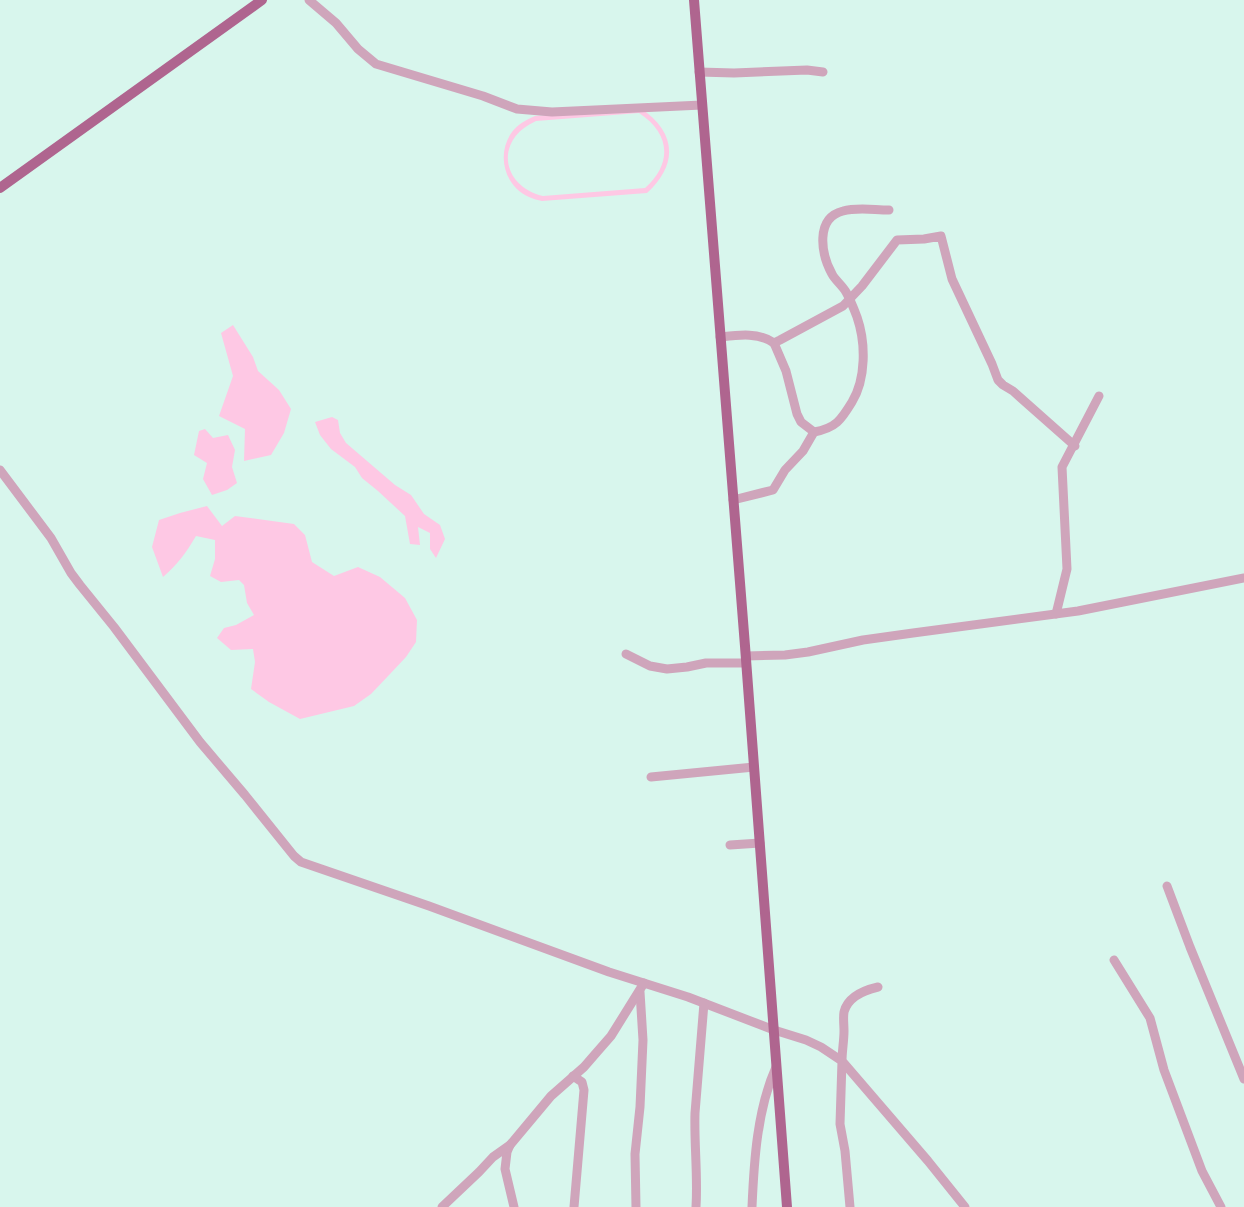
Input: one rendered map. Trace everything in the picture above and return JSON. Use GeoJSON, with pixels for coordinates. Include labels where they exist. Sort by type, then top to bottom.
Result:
{"type":"FeatureCollection","features":[{"type":"Feature","properties":{"kind":"main road"},"geometry":{"type":"LineString","coordinates":[[0,188],[262,0]]}},
{"type":"Feature","properties":{"kind":"main road"},"geometry":{"type":"LineString","coordinates":[[694,0],[787,1207]]}},
{"type":"Feature","properties":{"kind":"street"},"geometry":{"type":"LineString","coordinates":[[309,0],[336,23],[358,49],[376,64],[483,96],[517,109],[552,112],[702,105]]}},
{"type":"Feature","properties":{"kind":"street"},"geometry":{"type":"LineString","coordinates":[[699,72],[807,70],[823,72]]}},
{"type":"Feature","properties":{"kind":"street"},"geometry":{"type":"LineString","coordinates":[[733,500],[772,490],[785,470],[803,451],[814,432],[836,424],[855,397],[861,382],[862,344],[857,317],[844,289],[832,275],[825,256],[824,226],[835,214],[843,211],[889,210]]}},
{"type":"Feature","properties":{"kind":"street"},"geometry":{"type":"LineString","coordinates":[[774,343],[843,306],[862,286],[897,240],[941,236],[952,279],[998,380],[1075,446]]}},
{"type":"Feature","properties":{"kind":"street"},"geometry":{"type":"LineString","coordinates":[[720,337],[750,335],[768,338],[774,343],[786,371],[797,414],[801,422],[814,432]]}},
{"type":"Feature","properties":{"kind":"street"},"geometry":{"type":"LineString","coordinates":[[1056,614],[1067,569],[1062,467],[1075,446],[1099,396]]}},
{"type":"Feature","properties":{"kind":"street"},"geometry":{"type":"LineString","coordinates":[[0,470],[51,538],[71,573],[200,742],[301,862],[609,972],[642,988],[688,997],[821,1047],[842,1061],[965,1207]]}},
{"type":"Feature","properties":{"kind":"street"},"geometry":{"type":"LineString","coordinates":[[626,654],[650,666],[667,669],[687,668],[706,663],[808,652],[893,636],[1095,609],[1244,578]]}},
{"type":"Feature","properties":{"kind":"street"},"geometry":{"type":"LineString","coordinates":[[651,777],[754,767]]}},
{"type":"Feature","properties":{"kind":"street"},"geometry":{"type":"LineString","coordinates":[[730,845],[760,843]]}},
{"type":"Feature","properties":{"kind":"street"},"geometry":{"type":"LineString","coordinates":[[1167,886],[1244,1079]]}},
{"type":"Feature","properties":{"kind":"street"},"geometry":{"type":"LineString","coordinates":[[1114,960],[1150,1018],[1164,1070],[1202,1171],[1221,1207]]}},
{"type":"Feature","properties":{"kind":"street"},"geometry":{"type":"LineString","coordinates":[[850,1207],[840,1124],[844,1013],[852,998],[867,989],[878,987]]}},
{"type":"Feature","properties":{"kind":"street"},"geometry":{"type":"LineString","coordinates":[[442,1207],[492,1157],[510,1145],[551,1096],[584,1067],[610,1036],[642,988]]}},
{"type":"Feature","properties":{"kind":"street"},"geometry":{"type":"LineString","coordinates":[[636,1207],[635,1154],[643,1040],[642,988]]}},
{"type":"Feature","properties":{"kind":"street"},"geometry":{"type":"LineString","coordinates":[[696,1207],[695,1113],[704,1003]]}},
{"type":"Feature","properties":{"kind":"street"},"geometry":{"type":"LineString","coordinates":[[752,1207],[756,1143],[771,1080],[777,1065]]}},
{"type":"Feature","properties":{"kind":"street"},"geometry":{"type":"LineString","coordinates":[[573,1076],[582,1082],[584,1090],[574,1207]]}},
{"type":"Feature","properties":{"kind":"street"},"geometry":{"type":"LineString","coordinates":[[505,1169],[510,1145]]}},
{"type":"Feature","properties":{"kind":"street"},"geometry":{"type":"LineString","coordinates":[[492,1157],[500,1161],[505,1169],[514,1207]]}},
{"type":"Feature","properties":{"kind":"shaded area"},"geometry":{"type":"Polygon","coordinates":[[[640,108],[661,127],[666,137],[669,148],[664,171],[647,193],[542,201],[531,198],[520,192],[508,177],[504,150],[512,132],[522,122],[535,116],[640,108]],[[639,113],[536,121],[523,129],[514,139],[509,150],[508,161],[511,172],[518,182],[543,196],[645,188],[660,169],[664,159],[662,139],[649,121],[639,113]]]}},
{"type":"Feature","properties":{"kind":"shaded area"},"geometry":{"type":"Polygon","coordinates":[[[233,325],[253,357],[258,371],[279,390],[291,409],[284,433],[271,455],[244,461],[245,429],[219,416],[233,376],[221,333],[233,325]]]}},
{"type":"Feature","properties":{"kind":"shaded area"},"geometry":{"type":"Polygon","coordinates":[[[332,417],[338,420],[340,433],[346,443],[395,485],[411,495],[424,514],[440,525],[445,539],[436,558],[430,549],[430,533],[418,527],[420,545],[410,544],[405,516],[362,478],[355,467],[331,449],[320,435],[315,422],[332,417]]]}},
{"type":"Feature","properties":{"kind":"shaded area"},"geometry":{"type":"Polygon","coordinates":[[[205,429],[213,438],[228,435],[235,450],[232,467],[237,483],[227,490],[212,495],[203,479],[207,463],[194,455],[199,431],[205,429]]]}},
{"type":"Feature","properties":{"kind":"shaded area"},"geometry":{"type":"Polygon","coordinates":[[[207,506],[222,526],[235,516],[294,524],[305,535],[312,562],[334,576],[358,567],[380,577],[405,598],[417,620],[416,642],[406,657],[371,694],[354,706],[300,719],[251,689],[255,662],[253,649],[231,650],[217,638],[224,628],[236,625],[254,615],[247,603],[244,585],[239,580],[221,582],[210,576],[215,559],[215,540],[196,536],[173,568],[163,577],[152,547],[159,520],[207,506]]]}}]}
